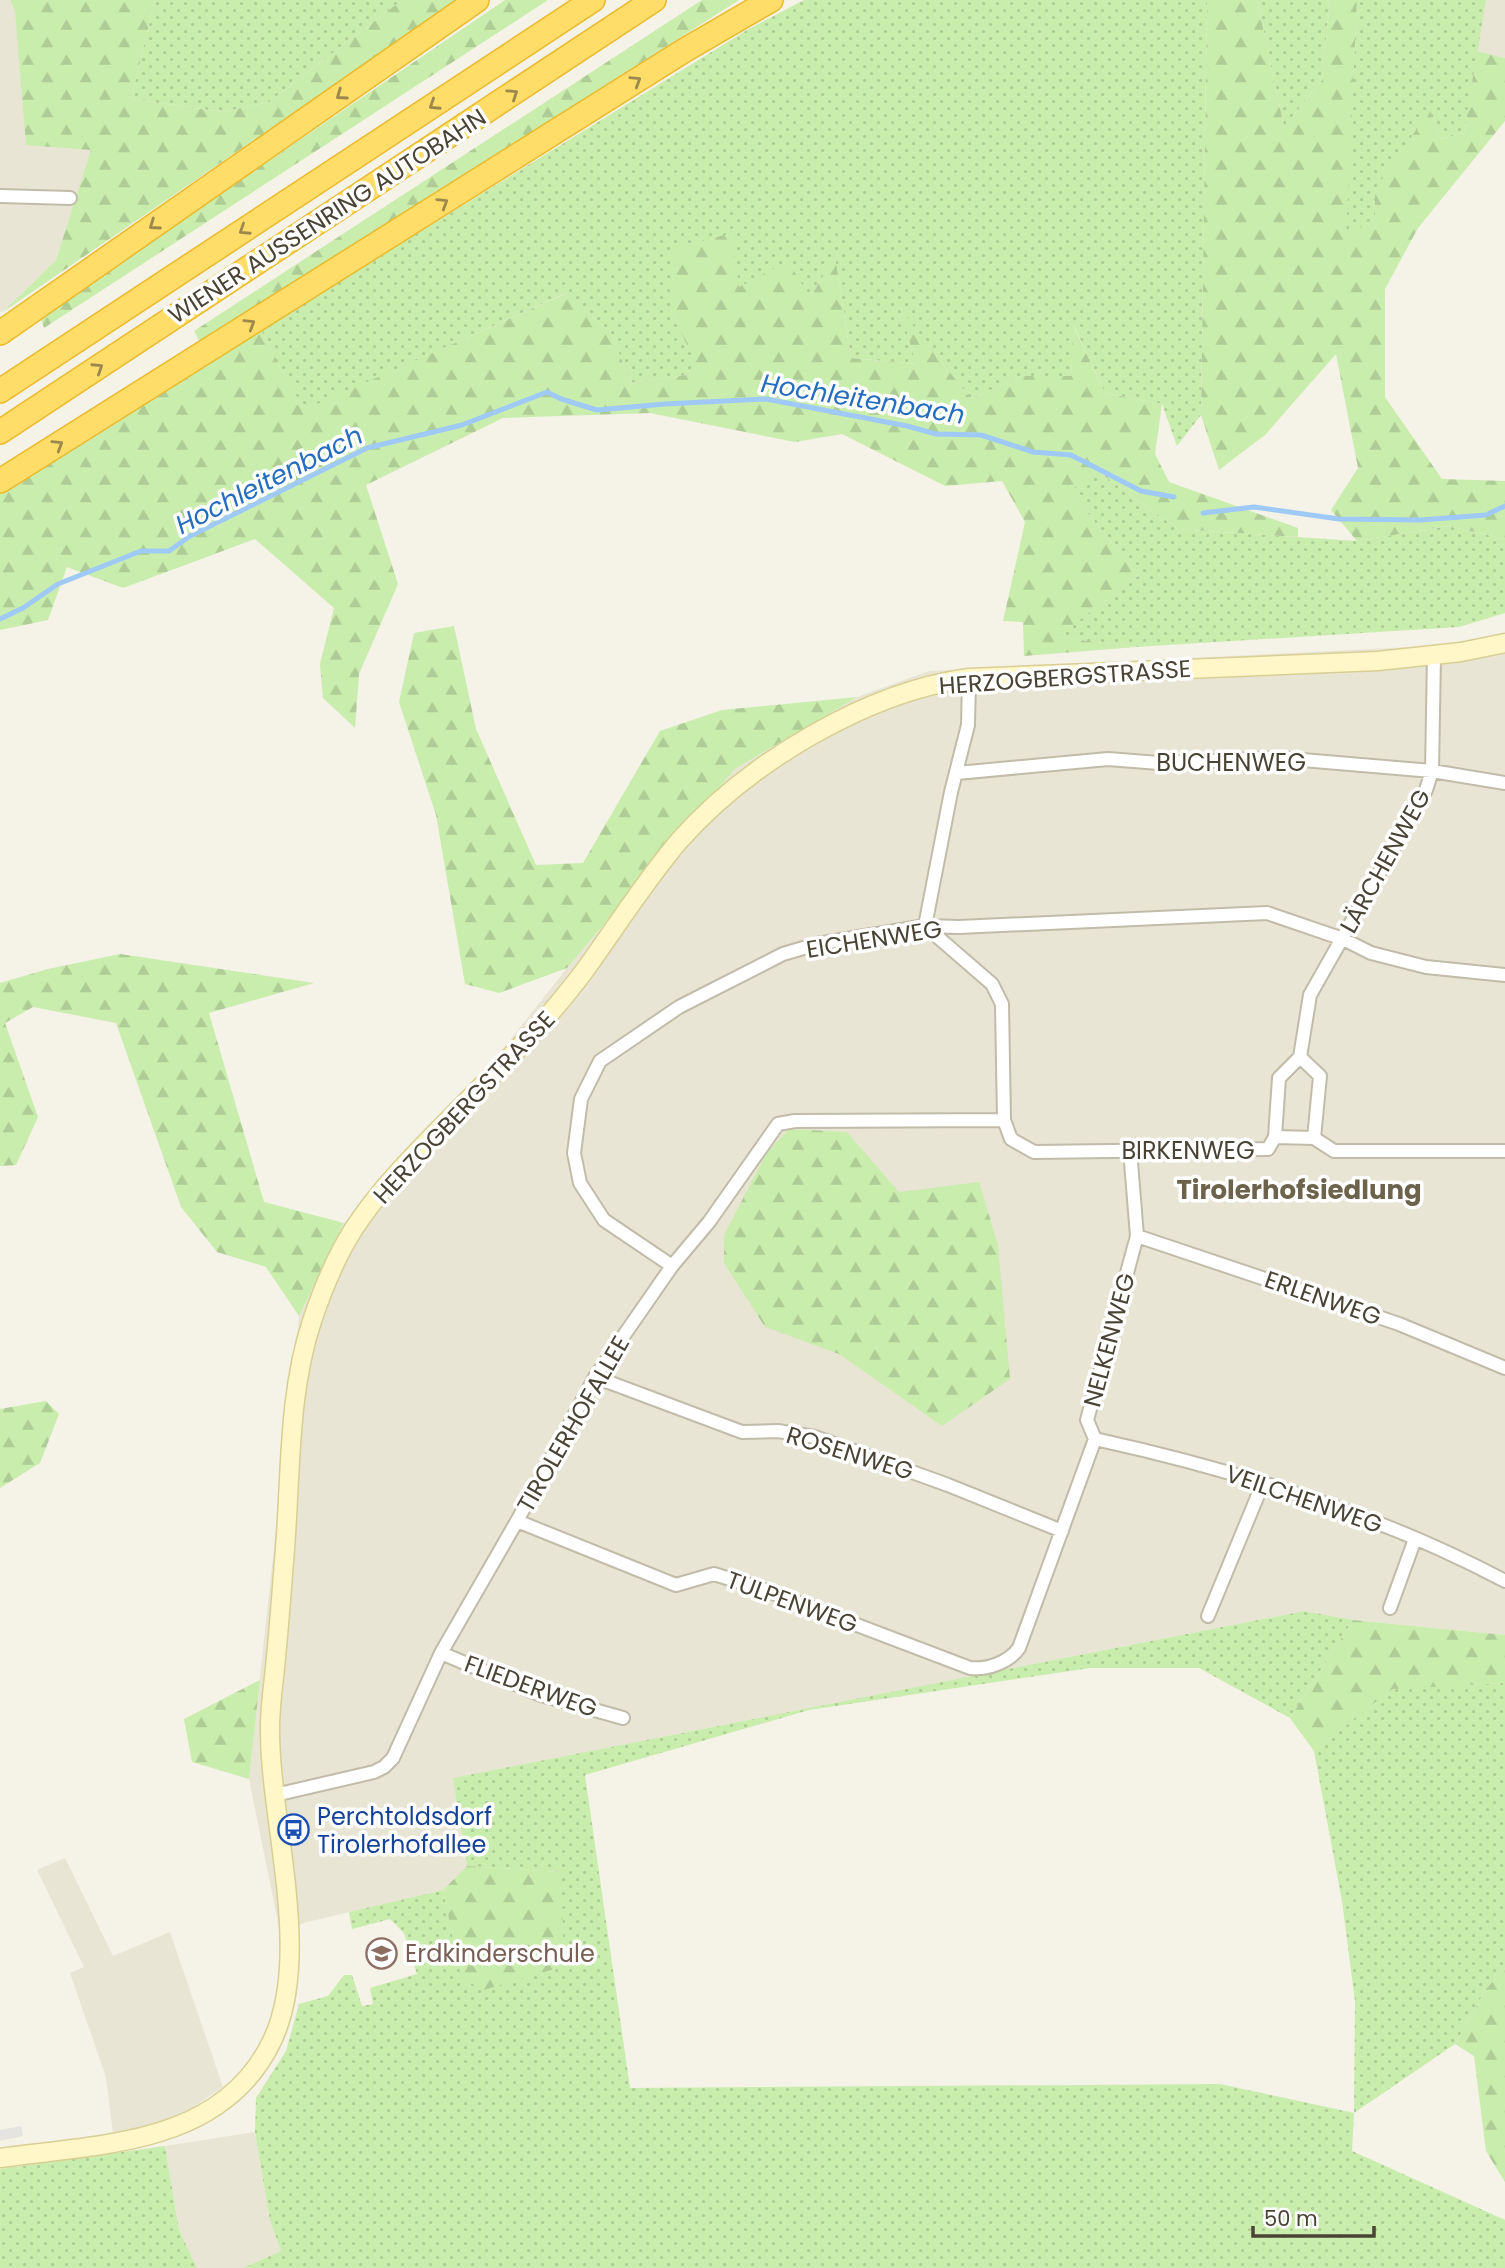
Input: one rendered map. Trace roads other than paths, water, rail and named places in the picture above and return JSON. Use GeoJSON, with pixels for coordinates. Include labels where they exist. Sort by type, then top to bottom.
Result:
{"type":"FeatureCollection","features":[{"type":"Feature","properties":{"kind":"highway"},"geometry":{"type":"LineString","coordinates":[[0,333],[477,0]]}},
{"type":"Feature","properties":{"kind":"highway","name":"WIENER AUSSENRING AUTOBAHN"},"geometry":{"type":"LineString","coordinates":[[0,391],[593,0]]}},
{"type":"Feature","properties":{"kind":"highway","name":"WIENER AUSSENRING AUTOBAHN"},"geometry":{"type":"LineString","coordinates":[[0,432],[654,0]]}},
{"type":"Feature","properties":{"kind":"highway"},"geometry":{"type":"LineString","coordinates":[[0,481],[685,50],[771,0]]}},
{"type":"Feature","properties":{"kind":"main road","name":"HERZOGBERGSTRASSE"},"geometry":{"type":"LineString","coordinates":[[0,2158],[134,2139],[174,2128],[222,2104],[257,2065],[271,2044],[280,2020],[288,1978],[290,1939],[270,1727],[297,1385],[312,1322],[351,1233],[405,1164],[520,1049],[553,1012],[676,845],[711,807],[746,777],[856,711],[920,687],[969,678],[1378,662],[1487,648],[1505,643]]}},
{"type":"Feature","properties":{"kind":"street"},"geometry":{"type":"LineString","coordinates":[[0,196],[70,198]]}},
{"type":"Feature","properties":{"kind":"street"},"geometry":{"type":"LineString","coordinates":[[1487,648],[1505,652]]}},
{"type":"Feature","properties":{"kind":"street","name":"LÄRCHENWEG"},"geometry":{"type":"LineString","coordinates":[[1275,1137],[1279,1078],[1300,1057],[1310,995],[1426,790],[1432,771],[1434,655]]}},
{"type":"Feature","properties":{"kind":"street"},"geometry":{"type":"LineString","coordinates":[[969,678],[968,725],[925,926],[992,984],[1002,1004],[1004,1120]]}},
{"type":"Feature","properties":{"kind":"street","name":"BUCHENWEG"},"geometry":{"type":"LineString","coordinates":[[957,773],[1108,759],[1159,763],[1279,758],[1432,771],[1505,783]]}},
{"type":"Feature","properties":{"kind":"street","name":"EICHENWEG"},"geometry":{"type":"LineString","coordinates":[[672,1266],[604,1220],[580,1183],[574,1153],[581,1100],[600,1061],[679,1007],[783,954],[817,944],[925,926],[959,927],[1267,913],[1343,939],[1371,953],[1426,967],[1505,975]]}},
{"type":"Feature","properties":{"kind":"street"},"geometry":{"type":"LineString","coordinates":[[1300,1057],[1320,1076],[1314,1138]]}},
{"type":"Feature","properties":{"kind":"street","name":"TIROLERHOFALLEE"},"geometry":{"type":"LineString","coordinates":[[275,1795],[374,1772],[393,1758],[440,1653],[596,1377],[672,1266],[709,1222],[778,1124],[795,1121],[1004,1120]]}},
{"type":"Feature","properties":{"kind":"street","name":"BIRKENWEG"},"geometry":{"type":"LineString","coordinates":[[1004,1120],[1011,1139],[1034,1152],[1268,1149],[1275,1137],[1314,1138],[1334,1151],[1505,1151]]}},
{"type":"Feature","properties":{"kind":"street","name":"NELKENWEG"},"geometry":{"type":"LineString","coordinates":[[989,1667],[1014,1654],[1019,1648],[1095,1439],[1087,1420],[1137,1236],[1130,1150]]}},
{"type":"Feature","properties":{"kind":"street","name":"ERLENWEG"},"geometry":{"type":"LineString","coordinates":[[1137,1236],[1399,1324],[1505,1368]]}},
{"type":"Feature","properties":{"kind":"street","name":"ROSENWEG"},"geometry":{"type":"LineString","coordinates":[[596,1377],[742,1432],[778,1431],[815,1437],[948,1485],[1062,1531]]}},
{"type":"Feature","properties":{"kind":"street","name":"VEILCHENWEG"},"geometry":{"type":"LineString","coordinates":[[1095,1439],[1168,1455],[1340,1508],[1464,1560],[1505,1581]]}},
{"type":"Feature","properties":{"kind":"street"},"geometry":{"type":"LineString","coordinates":[[1208,1616],[1263,1483]]}},
{"type":"Feature","properties":{"kind":"street","name":"TULPENWEG"},"geometry":{"type":"LineString","coordinates":[[517,1521],[676,1584],[714,1574],[765,1590],[970,1668],[989,1667]]}},
{"type":"Feature","properties":{"kind":"street"},"geometry":{"type":"LineString","coordinates":[[1390,1608],[1415,1539]]}},
{"type":"Feature","properties":{"kind":"street","name":"FLIEDERWEG"},"geometry":{"type":"LineString","coordinates":[[440,1653],[541,1695],[623,1718]]}},
{"type":"Feature","properties":{"kind":"waterway","name":"Hochleitenbach"},"geometry":{"type":"LineString","coordinates":[[0,619],[23,608],[58,584],[141,551],[169,551],[190,536],[367,448],[462,425],[547,392],[597,410],[766,399],[936,434],[981,435],[1033,452],[1071,455],[1141,491],[1174,497]]}},
{"type":"Feature","properties":{"kind":"waterway","name":"Hochleitenbach"},"geometry":{"type":"LineString","coordinates":[[1203,513],[1254,507],[1339,519],[1420,520],[1486,515],[1505,506]]}},
{"type":"Feature","properties":{"kind":"place","name":"Perchtoldsdorf Tirolerhofallee"},"geometry":{"type":"Point","coordinates":[294,1830]}},
{"type":"Feature","properties":{"kind":"place","name":"Erdkinderschule"},"geometry":{"type":"Point","coordinates":[382,1953]}},
{"type":"Feature","properties":{"kind":"district","name":"Tirolerhofsiedlung"},"geometry":{"type":"Point","coordinates":[1299,1190]}}]}
